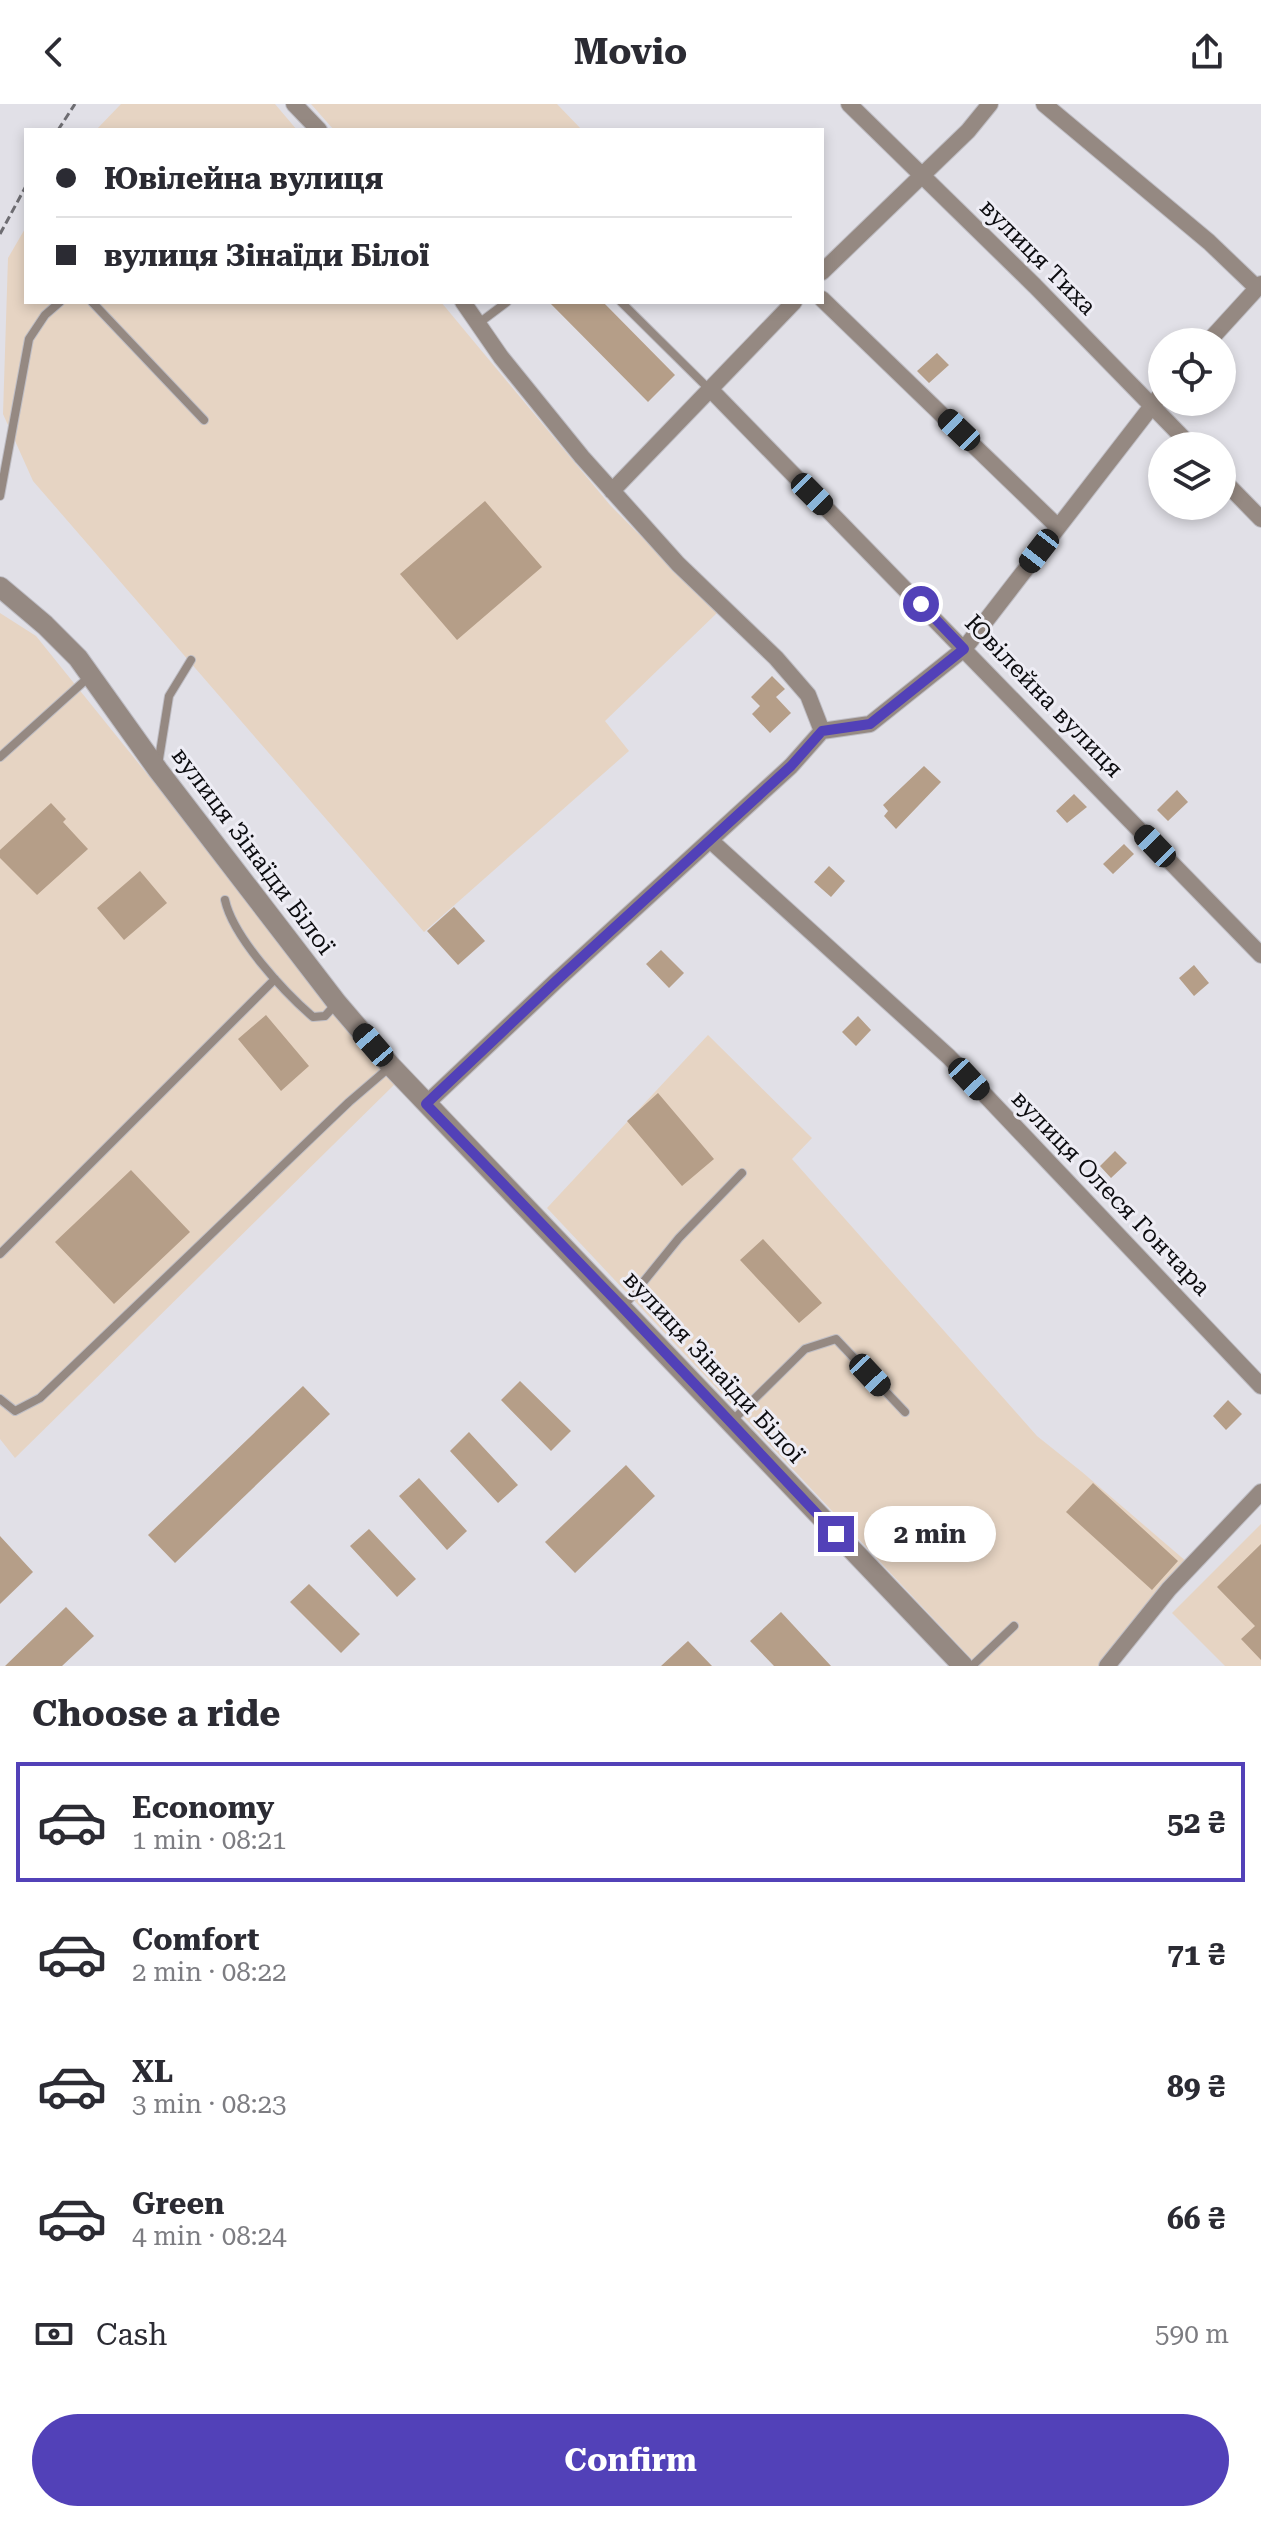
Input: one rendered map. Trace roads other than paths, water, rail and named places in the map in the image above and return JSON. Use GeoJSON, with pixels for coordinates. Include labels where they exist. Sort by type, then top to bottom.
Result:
{"type":"FeatureCollection","features":[{"type":"Feature","properties":{"kind":"street"},"geometry":{"type":"LineString","coordinates":[[294,104],[317,128]]}},
{"type":"Feature","properties":{"kind":"street","name":"вулиця Тиха"},"geometry":{"type":"LineString","coordinates":[[849,104],[920,176],[1148,391]]}},
{"type":"Feature","properties":{"kind":"street"},"geometry":{"type":"LineString","coordinates":[[824,270],[968,131],[990,104]]}},
{"type":"Feature","properties":{"kind":"street"},"geometry":{"type":"LineString","coordinates":[[1044,104],[1259,286],[1221,328]]}},
{"type":"Feature","properties":{"kind":"street"},"geometry":{"type":"LineString","coordinates":[[824,301],[1058,527]]}},
{"type":"Feature","properties":{"kind":"street"},"geometry":{"type":"LineString","coordinates":[[465,304],[501,357],[612,491],[678,564],[776,658],[808,695],[822,731]]}},
{"type":"Feature","properties":{"kind":"street"},"geometry":{"type":"LineString","coordinates":[[612,491],[792,304]]}},
{"type":"Feature","properties":{"kind":"street","name":"Ювілейна вулиця"},"geometry":{"type":"LineString","coordinates":[[711,390],[1261,955]]}},
{"type":"Feature","properties":{"kind":"street"},"geometry":{"type":"LineString","coordinates":[[426,1104],[791,766],[822,731],[870,724],[964,649],[1148,411]]}},
{"type":"Feature","properties":{"kind":"street"},"geometry":{"type":"LineString","coordinates":[[1236,493],[1261,519]]}},
{"type":"Feature","properties":{"kind":"street","name":"вулиця Зінаїди Білої"},"geometry":{"type":"LineString","coordinates":[[0,587],[78,658],[158,770],[337,1003],[391,1066],[963,1666]]}},
{"type":"Feature","properties":{"kind":"street","name":"вулиця Олеся Гончара"},"geometry":{"type":"LineString","coordinates":[[711,841],[949,1057],[1261,1386]]}},
{"type":"Feature","properties":{"kind":"street"},"geometry":{"type":"LineString","coordinates":[[1107,1666],[1169,1589],[1261,1492]]}},
{"type":"Feature","properties":{"kind":"lane"},"geometry":{"type":"LineString","coordinates":[[0,496],[29,339],[45,315],[58,304]]}},
{"type":"Feature","properties":{"kind":"lane"},"geometry":{"type":"LineString","coordinates":[[94,304],[204,420]]}},
{"type":"Feature","properties":{"kind":"lane"},"geometry":{"type":"LineString","coordinates":[[479,323],[504,304]]}},
{"type":"Feature","properties":{"kind":"lane","name":"Ювілейна вулиця"},"geometry":{"type":"LineString","coordinates":[[623,304],[711,390]]}},
{"type":"Feature","properties":{"kind":"lane"},"geometry":{"type":"LineString","coordinates":[[158,770],[169,696],[191,660]]}},
{"type":"Feature","properties":{"kind":"lane"},"geometry":{"type":"LineString","coordinates":[[0,757],[90,676]]}},
{"type":"Feature","properties":{"kind":"lane"},"geometry":{"type":"LineString","coordinates":[[225,900],[240,934],[292,999],[313,1017],[325,1016],[337,1003]]}},
{"type":"Feature","properties":{"kind":"lane"},"geometry":{"type":"LineString","coordinates":[[0,1254],[275,979]]}},
{"type":"Feature","properties":{"kind":"lane"},"geometry":{"type":"LineString","coordinates":[[0,1399],[15,1411],[40,1398],[327,1123],[391,1066]]}},
{"type":"Feature","properties":{"kind":"lane"},"geometry":{"type":"LineString","coordinates":[[622,1307],[679,1238],[742,1173]]}},
{"type":"Feature","properties":{"kind":"lane"},"geometry":{"type":"LineString","coordinates":[[730,1423],[805,1349],[836,1339],[905,1412]]}},
{"type":"Feature","properties":{"kind":"lane"},"geometry":{"type":"LineString","coordinates":[[972,1666],[1014,1626]]}}]}
